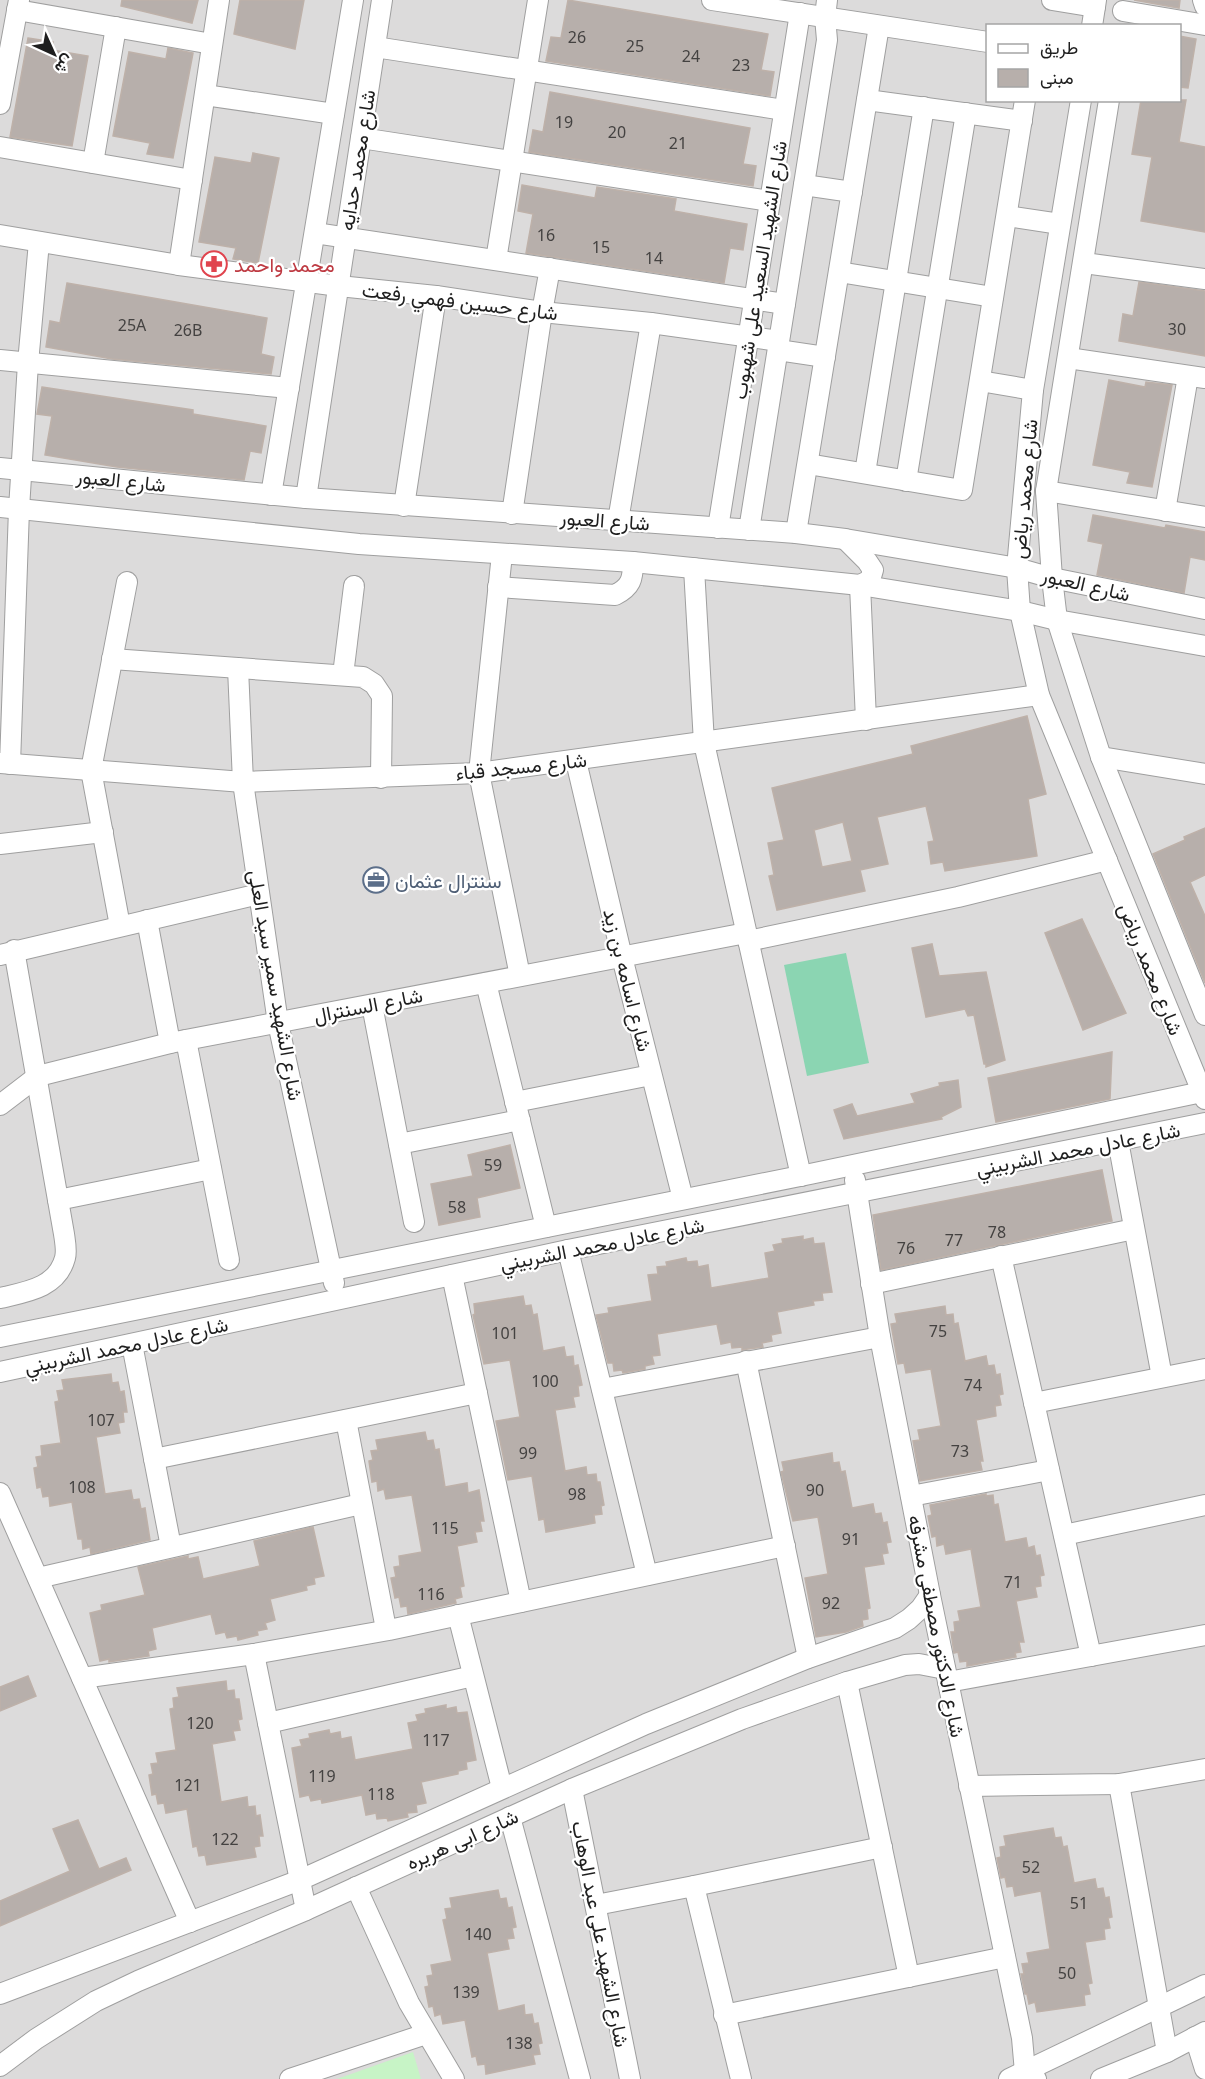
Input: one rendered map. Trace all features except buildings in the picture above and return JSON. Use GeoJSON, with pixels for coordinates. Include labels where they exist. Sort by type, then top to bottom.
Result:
{"type":"FeatureCollection","features":[{"type":"Feature","properties":{"kind":"street"},"geometry":{"type":"LineString","coordinates":[[179,265],[219,0]]}},
{"type":"Feature","properties":{"kind":"street","name":"شارع محمد حدايه"},"geometry":{"type":"LineString","coordinates":[[272,495],[353,0]]}},
{"type":"Feature","properties":{"kind":"street","name":"شارع محمد حدايه"},"geometry":{"type":"LineString","coordinates":[[306,498],[382,0]]}},
{"type":"Feature","properties":{"kind":"street"},"geometry":{"type":"LineString","coordinates":[[496,260],[538,0]]}},
{"type":"Feature","properties":{"kind":"street"},"geometry":{"type":"LineString","coordinates":[[712,0],[800,13],[826,9],[879,26],[986,42]]}},
{"type":"Feature","properties":{"kind":"street"},"geometry":{"type":"LineString","coordinates":[[1052,0],[1094,11]]}},
{"type":"Feature","properties":{"kind":"street"},"geometry":{"type":"LineString","coordinates":[[1203,0],[1205,6]]}},
{"type":"Feature","properties":{"kind":"street"},"geometry":{"type":"LineString","coordinates":[[0,104],[4,57],[18,5],[117,27],[212,44]]}},
{"type":"Feature","properties":{"kind":"street","name":"شارع الشهيد السعيد على شهبوب"},"geometry":{"type":"LineString","coordinates":[[749,530],[827,40],[826,9]]}},
{"type":"Feature","properties":{"kind":"street"},"geometry":{"type":"LineString","coordinates":[[1123,12],[1205,25]]}},
{"type":"Feature","properties":{"kind":"street","name":"شارع الشهيد السعيد على شهبوب"},"geometry":{"type":"LineString","coordinates":[[718,528],[800,13]]}},
{"type":"Feature","properties":{"kind":"street"},"geometry":{"type":"LineString","coordinates":[[796,533],[879,26]]}},
{"type":"Feature","properties":{"kind":"street"},"geometry":{"type":"LineString","coordinates":[[93,163],[117,27]]}},
{"type":"Feature","properties":{"kind":"street"},"geometry":{"type":"LineString","coordinates":[[375,47],[784,110]]}},
{"type":"Feature","properties":{"kind":"street"},"geometry":{"type":"LineString","coordinates":[[205,95],[334,114]]}},
{"type":"Feature","properties":{"kind":"street"},"geometry":{"type":"LineString","coordinates":[[867,100],[1022,121]]}},
{"type":"Feature","properties":{"kind":"street"},"geometry":{"type":"LineString","coordinates":[[808,464],[962,490],[1025,102]]}},
{"type":"Feature","properties":{"kind":"street","name":"شارع محمد رياض"},"geometry":{"type":"LineString","coordinates":[[1081,102],[1033,390],[1017,568],[1020,610],[1039,695],[1203,1096]]}},
{"type":"Feature","properties":{"kind":"street","name":"شارع محمد رياض"},"geometry":{"type":"LineString","coordinates":[[1109,102],[1046,491],[1052,578],[1057,620],[1101,757],[1205,1015]]}},
{"type":"Feature","properties":{"kind":"street"},"geometry":{"type":"LineString","coordinates":[[865,474],[924,107]]}},
{"type":"Feature","properties":{"kind":"street"},"geometry":{"type":"LineString","coordinates":[[906,481],[966,113]]}},
{"type":"Feature","properties":{"kind":"street"},"geometry":{"type":"LineString","coordinates":[[361,138],[770,201]]}},
{"type":"Feature","properties":{"kind":"street"},"geometry":{"type":"LineString","coordinates":[[0,147],[192,180]]}},
{"type":"Feature","properties":{"kind":"street"},"geometry":{"type":"LineString","coordinates":[[804,185],[852,192]]}},
{"type":"Feature","properties":{"kind":"street"},"geometry":{"type":"LineString","coordinates":[[1007,216],[1060,224]]}},
{"type":"Feature","properties":{"kind":"street"},"geometry":{"type":"LineString","coordinates":[[315,233],[785,304]]}},
{"type":"Feature","properties":{"kind":"street","name":"شارع حسين فهمي رفعت"},"geometry":{"type":"LineString","coordinates":[[0,235],[179,265],[748,337],[825,357]]}},
{"type":"Feature","properties":{"kind":"street"},"geometry":{"type":"LineString","coordinates":[[5,763],[9,508],[21,470],[39,242]]}},
{"type":"Feature","properties":{"kind":"street"},"geometry":{"type":"LineString","coordinates":[[1084,263],[1205,279]]}},
{"type":"Feature","properties":{"kind":"street"},"geometry":{"type":"LineString","coordinates":[[512,514],[550,268]]}},
{"type":"Feature","properties":{"kind":"street"},"geometry":{"type":"LineString","coordinates":[[839,272],[993,297]]}},
{"type":"Feature","properties":{"kind":"street"},"geometry":{"type":"LineString","coordinates":[[404,506],[436,296]]}},
{"type":"Feature","properties":{"kind":"street"},"geometry":{"type":"LineString","coordinates":[[618,521],[651,323]]}},
{"type":"Feature","properties":{"kind":"street"},"geometry":{"type":"LineString","coordinates":[[1068,358],[1196,377],[1165,511]]}},
{"type":"Feature","properties":{"kind":"street"},"geometry":{"type":"LineString","coordinates":[[0,360],[289,388]]}},
{"type":"Feature","properties":{"kind":"street"},"geometry":{"type":"LineString","coordinates":[[980,381],[1033,390]]}},
{"type":"Feature","properties":{"kind":"street","name":"شارع العبور"},"geometry":{"type":"LineString","coordinates":[[0,468],[306,498],[845,538],[1017,568],[1052,578],[1205,609]]}},
{"type":"Feature","properties":{"kind":"street"},"geometry":{"type":"LineString","coordinates":[[1046,491],[1205,517]]}},
{"type":"Feature","properties":{"kind":"street","name":"شارع العبور"},"geometry":{"type":"LineString","coordinates":[[9,508],[359,544],[633,562],[860,585],[1020,610],[1057,620],[1205,646]]}},
{"type":"Feature","properties":{"kind":"street"},"geometry":{"type":"LineString","coordinates":[[845,538],[873,570],[870,580],[860,585],[866,720]]}},
{"type":"Feature","properties":{"kind":"street"},"geometry":{"type":"LineString","coordinates":[[502,554],[479,773],[520,976]]}},
{"type":"Feature","properties":{"kind":"street"},"geometry":{"type":"LineString","coordinates":[[498,587],[615,595],[627,590],[633,579],[633,562]]}},
{"type":"Feature","properties":{"kind":"street"},"geometry":{"type":"LineString","coordinates":[[694,568],[704,743],[801,1176]]}},
{"type":"Feature","properties":{"kind":"street"},"geometry":{"type":"LineString","coordinates":[[120,926],[91,770],[127,582]]}},
{"type":"Feature","properties":{"kind":"street"},"geometry":{"type":"LineString","coordinates":[[344,675],[354,586]]}},
{"type":"Feature","properties":{"kind":"street"},"geometry":{"type":"LineString","coordinates":[[112,659],[363,677],[374,684],[382,696],[381,778]]}},
{"type":"Feature","properties":{"kind":"street","name":"شارع الشهيد سمير سيد العلى"},"geometry":{"type":"LineString","coordinates":[[238,668],[243,782],[278,1023],[337,1299]]}},
{"type":"Feature","properties":{"kind":"street","name":"شارع مسجد قباء"},"geometry":{"type":"LineString","coordinates":[[5,763],[243,782],[479,773],[1039,695]]}},
{"type":"Feature","properties":{"kind":"street"},"geometry":{"type":"LineString","coordinates":[[1101,757],[1205,774]]}},
{"type":"Feature","properties":{"kind":"street","name":"شارع اسامه بن زيد"},"geometry":{"type":"LineString","coordinates":[[576,761],[622,957],[683,1199]]}},
{"type":"Feature","properties":{"kind":"street"},"geometry":{"type":"LineString","coordinates":[[0,844],[103,832]]}},
{"type":"Feature","properties":{"kind":"street","name":"شارع السنترال"},"geometry":{"type":"LineString","coordinates":[[0,1105],[38,1076],[178,1042],[622,957],[747,937],[958,897],[1107,860]]}},
{"type":"Feature","properties":{"kind":"street"},"geometry":{"type":"LineString","coordinates":[[0,1298],[37,1289],[56,1277],[66,1257],[38,1076],[7,952],[259,894]]}},
{"type":"Feature","properties":{"kind":"street"},"geometry":{"type":"LineString","coordinates":[[147,920],[211,1169],[229,1260]]}},
{"type":"Feature","properties":{"kind":"street"},"geometry":{"type":"LineString","coordinates":[[486,983],[546,1227]]}},
{"type":"Feature","properties":{"kind":"street"},"geometry":{"type":"LineString","coordinates":[[372,1005],[414,1222]]}},
{"type":"Feature","properties":{"kind":"street"},"geometry":{"type":"LineString","coordinates":[[399,1144],[651,1075]]}},
{"type":"Feature","properties":{"kind":"street","name":"شارع عادل محمد الشربيني"},"geometry":{"type":"LineString","coordinates":[[0,1337],[1203,1096]]}},
{"type":"Feature","properties":{"kind":"street","name":"شارع عادل محمد الشربيني"},"geometry":{"type":"LineString","coordinates":[[0,1372],[567,1250],[1205,1123]]}},
{"type":"Feature","properties":{"kind":"street"},"geometry":{"type":"LineString","coordinates":[[1119,1141],[1162,1377]]}},
{"type":"Feature","properties":{"kind":"street","name":"شارع الدكتور مصطفى مشرفه"},"geometry":{"type":"LineString","coordinates":[[852,1165],[880,1336],[910,1496],[1022,2038],[1023,2077]]}},
{"type":"Feature","properties":{"kind":"street"},"geometry":{"type":"LineString","coordinates":[[58,1200],[211,1169]]}},
{"type":"Feature","properties":{"kind":"street"},"geometry":{"type":"LineString","coordinates":[[872,1284],[1134,1229]]}},
{"type":"Feature","properties":{"kind":"street"},"geometry":{"type":"LineString","coordinates":[[567,1250],[647,1575]]}},
{"type":"Feature","properties":{"kind":"street"},"geometry":{"type":"LineString","coordinates":[[1001,1256],[1091,1656]]}},
{"type":"Feature","properties":{"kind":"street"},"geometry":{"type":"LineString","coordinates":[[452,1275],[521,1602]]}},
{"type":"Feature","properties":{"kind":"street"},"geometry":{"type":"LineString","coordinates":[[602,1389],[880,1336]]}},
{"type":"Feature","properties":{"kind":"street"},"geometry":{"type":"LineString","coordinates":[[132,1344],[171,1547]]}},
{"type":"Feature","properties":{"kind":"street"},"geometry":{"type":"LineString","coordinates":[[746,1361],[808,1658]]}},
{"type":"Feature","properties":{"kind":"street"},"geometry":{"type":"LineString","coordinates":[[1034,1403],[1205,1368]]}},
{"type":"Feature","properties":{"kind":"street"},"geometry":{"type":"LineString","coordinates":[[154,1459],[477,1393]]}},
{"type":"Feature","properties":{"kind":"street"},"geometry":{"type":"LineString","coordinates":[[346,1420],[386,1629]]}},
{"type":"Feature","properties":{"kind":"street"},"geometry":{"type":"LineString","coordinates":[[910,1496],[1049,1470]]}},
{"type":"Feature","properties":{"kind":"street"},"geometry":{"type":"LineString","coordinates":[[0,1492],[190,1922]]}},
{"type":"Feature","properties":{"kind":"street"},"geometry":{"type":"LineString","coordinates":[[38,1578],[361,1504]]}},
{"type":"Feature","properties":{"kind":"street"},"geometry":{"type":"LineString","coordinates":[[1064,1535],[1205,1505]]}},
{"type":"Feature","properties":{"kind":"street"},"geometry":{"type":"LineString","coordinates":[[82,1678],[254,1654],[458,1615],[784,1546]]}},
{"type":"Feature","properties":{"kind":"street","name":"شارع ابى هريره"},"geometry":{"type":"LineString","coordinates":[[0,1994],[300,1880],[646,1724],[808,1658],[895,1628],[921,1608],[930,1595]]}},
{"type":"Feature","properties":{"kind":"street"},"geometry":{"type":"LineString","coordinates":[[458,1615],[502,1788]]}},
{"type":"Feature","properties":{"kind":"street","name":"شارع ابى هريره"},"geometry":{"type":"LineString","coordinates":[[0,2066],[36,2039],[96,2001],[138,1981],[306,1910],[572,1790],[742,1719],[847,1682],[905,1665],[925,1665],[946,1675],[1091,1656],[1205,1635]]}},
{"type":"Feature","properties":{"kind":"street"},"geometry":{"type":"LineString","coordinates":[[254,1654],[306,1910]]}},
{"type":"Feature","properties":{"kind":"street"},"geometry":{"type":"LineString","coordinates":[[268,1723],[473,1676]]}},
{"type":"Feature","properties":{"kind":"street"},"geometry":{"type":"LineString","coordinates":[[847,1682],[909,1977]]}},
{"type":"Feature","properties":{"kind":"street"},"geometry":{"type":"LineString","coordinates":[[969,1785],[1119,1784],[1205,1769]]}},
{"type":"Feature","properties":{"kind":"street"},"geometry":{"type":"LineString","coordinates":[[1119,1784],[1167,2052]]}},
{"type":"Feature","properties":{"kind":"street","name":"شارع الشهيد على عبد الوهاب"},"geometry":{"type":"LineString","coordinates":[[572,1790],[630,2079]]}},
{"type":"Feature","properties":{"kind":"street"},"geometry":{"type":"LineString","coordinates":[[482,1797],[490,1826]]}},
{"type":"Feature","properties":{"kind":"street"},"geometry":{"type":"LineString","coordinates":[[510,1817],[576,2078]]}},
{"type":"Feature","properties":{"kind":"street"},"geometry":{"type":"LineString","coordinates":[[596,1905],[882,1847]]}},
{"type":"Feature","properties":{"kind":"street"},"geometry":{"type":"LineString","coordinates":[[693,1886],[741,2079]]}},
{"type":"Feature","properties":{"kind":"street"},"geometry":{"type":"LineString","coordinates":[[356,1887],[409,2003],[454,2079]]}},
{"type":"Feature","properties":{"kind":"street"},"geometry":{"type":"LineString","coordinates":[[724,2015],[1005,1957]]}},
{"type":"Feature","properties":{"kind":"street"},"geometry":{"type":"LineString","coordinates":[[1023,2077],[1205,1985]]}},
{"type":"Feature","properties":{"kind":"street"},"geometry":{"type":"LineString","coordinates":[[295,2078],[426,2034]]}},
{"type":"Feature","properties":{"kind":"street"},"geometry":{"type":"LineString","coordinates":[[1101,2079],[1167,2052],[1200,2035],[1205,2068]]}},
{"type":"Feature","properties":{"kind":"shaded area"},"geometry":{"type":"Polygon","coordinates":[[[0,0],[1205,0],[1205,2079],[0,2079],[0,0]]]}},
{"type":"Feature","properties":{"kind":"green space"},"geometry":{"type":"Polygon","coordinates":[[[846,953],[869,1063],[807,1076],[784,965],[846,953]]]}},
{"type":"Feature","properties":{"kind":"green space"},"geometry":{"type":"Polygon","coordinates":[[[413,2052],[421,2079],[337,2079],[413,2052]]]}},
{"type":"Feature","properties":{"kind":"place","name":"محمد واحمد"},"geometry":{"type":"Point","coordinates":[214,264]}},
{"type":"Feature","properties":{"kind":"place","name":"سنترال عثمان"},"geometry":{"type":"Point","coordinates":[376,880]}}]}
